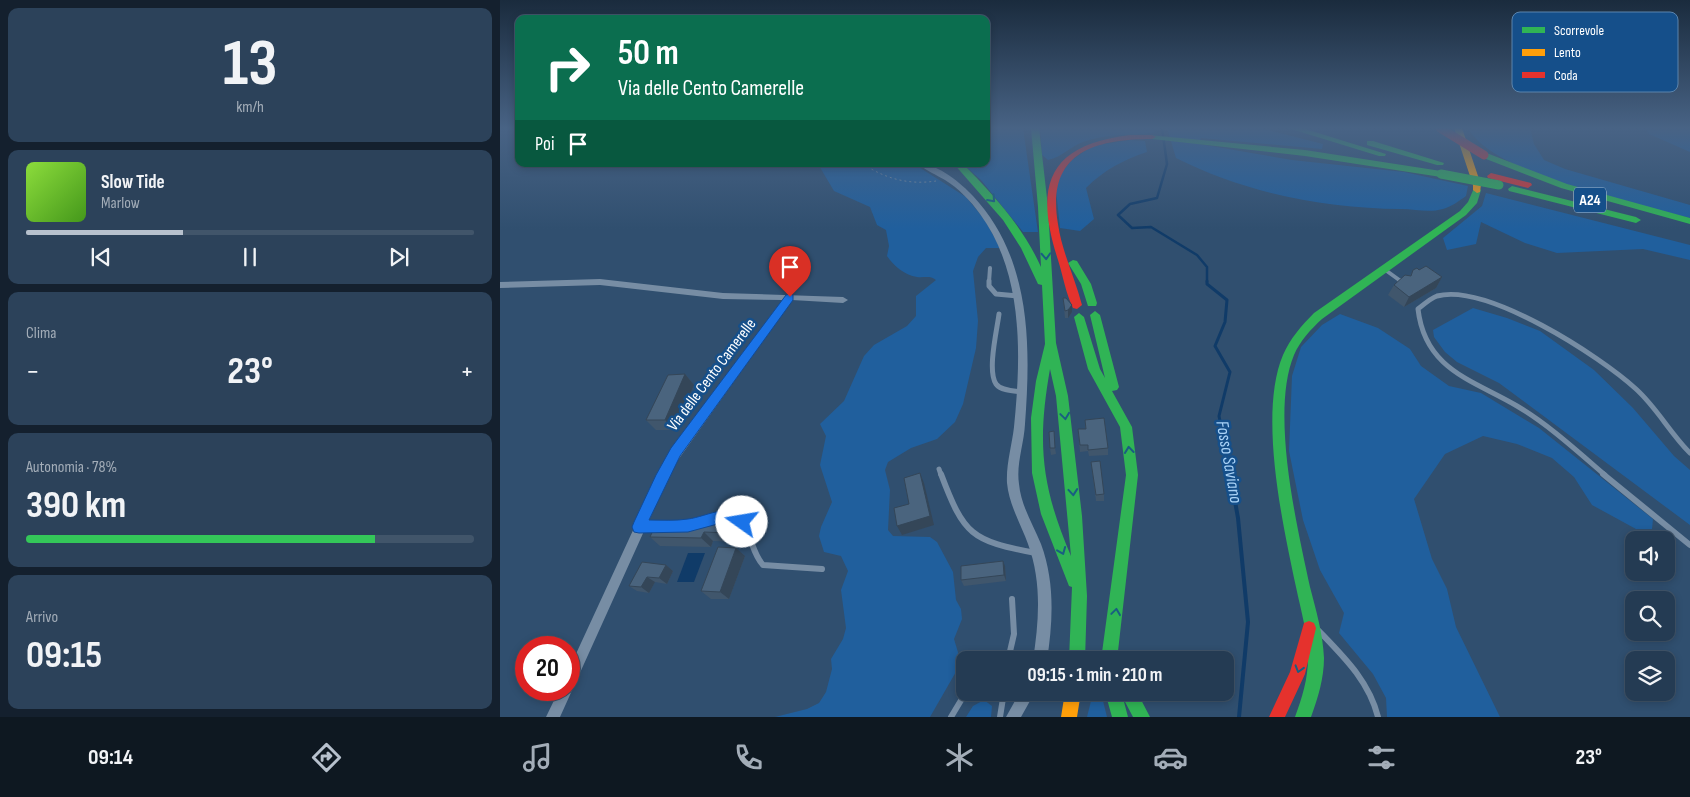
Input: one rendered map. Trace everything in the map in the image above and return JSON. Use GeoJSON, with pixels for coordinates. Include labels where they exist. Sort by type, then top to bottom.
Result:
{"type":"FeatureCollection","features":[{"type":"Feature","properties":{"kind":"main road"},"geometry":{"type":"LineString","coordinates":[[1038,161],[1043,207],[1050,313],[1050,343],[1040,392],[1038,442],[1041,489],[1050,522],[1080,596]]}},
{"type":"Feature","properties":{"kind":"main road"},"geometry":{"type":"LineString","coordinates":[[1066,161],[1060,168],[1052,183],[1050,200],[1057,242],[1081,304]]}},
{"type":"Feature","properties":{"kind":"main road"},"geometry":{"type":"LineString","coordinates":[[1378,161],[1442,169]]}},
{"type":"Feature","properties":{"kind":"main road","name":"A24"},"geometry":{"type":"LineString","coordinates":[[1414,161],[1644,222]]}},
{"type":"Feature","properties":{"kind":"main road","name":"A24"},"geometry":{"type":"LineString","coordinates":[[1419,161],[1442,169],[1491,176],[1688,227]]}},
{"type":"Feature","properties":{"kind":"main road"},"geometry":{"type":"LineString","coordinates":[[1303,717],[1310,701],[1316,665],[1283,474],[1280,432],[1283,373],[1292,344],[1307,326],[1336,301],[1460,216],[1474,200],[1477,185],[1469,161]]}},
{"type":"Feature","properties":{"kind":"main road"},"geometry":{"type":"LineString","coordinates":[[1501,161],[1564,186],[1688,227]]}},
{"type":"Feature","properties":{"kind":"main road"},"geometry":{"type":"LineString","coordinates":[[961,167],[1001,208],[1023,241],[1038,272],[1050,313]]}},
{"type":"Feature","properties":{"kind":"main road"},"geometry":{"type":"LineString","coordinates":[[1043,207],[1081,304]]}},
{"type":"Feature","properties":{"kind":"main road"},"geometry":{"type":"LineString","coordinates":[[1057,242],[1084,280],[1081,304]]}},
{"type":"Feature","properties":{"kind":"main road"},"geometry":{"type":"LineString","coordinates":[[1112,651],[1132,475],[1126,427],[1102,350],[1083,316],[1084,365],[1095,383],[1116,406],[1122,417]]}},
{"type":"Feature","properties":{"kind":"main road"},"geometry":{"type":"LineString","coordinates":[[1050,343],[1061,386],[1069,443],[1080,596],[1077,651]]}},
{"type":"Feature","properties":{"kind":"main road"},"geometry":{"type":"LineString","coordinates":[[1277,717],[1291,692],[1299,671],[1310,622]]}},
{"type":"Feature","properties":{"kind":"main road"},"geometry":{"type":"LineString","coordinates":[[1069,717],[1072,701]]}},
{"type":"Feature","properties":{"kind":"main road"},"geometry":{"type":"LineString","coordinates":[[1116,701],[1120,717]]}},
{"type":"Feature","properties":{"kind":"main road"},"geometry":{"type":"LineString","coordinates":[[1133,701],[1142,717]]}},
{"type":"Feature","properties":{"kind":"street"},"geometry":{"type":"LineString","coordinates":[[928,167],[947,178],[969,196],[1000,237],[1015,275],[1018,296],[1022,392],[1013,481],[1018,506],[1038,554],[1046,600],[1045,631],[1042,651]]}},
{"type":"Feature","properties":{"kind":"street","name":"Via delle Cento Camerelle"},"geometry":{"type":"LineString","coordinates":[[500,285],[594,282],[723,296],[790,297]]}},
{"type":"Feature","properties":{"kind":"street"},"geometry":{"type":"LineString","coordinates":[[790,297],[843,300]]}},
{"type":"Feature","properties":{"kind":"street","name":"Via delle Cento Camerelle"},"geometry":{"type":"LineString","coordinates":[[580,659],[661,479],[676,452],[790,297]]}},
{"type":"Feature","properties":{"kind":"street"},"geometry":{"type":"LineString","coordinates":[[553,717],[561,701]]}},
{"type":"Feature","properties":{"kind":"street"},"geometry":{"type":"LineString","coordinates":[[1013,717],[1023,701]]}},
{"type":"Feature","properties":{"kind":"lane"},"geometry":{"type":"LineString","coordinates":[[990,268],[989,286],[996,294],[1018,296]]}},
{"type":"Feature","properties":{"kind":"lane"},"geometry":{"type":"LineString","coordinates":[[1384,269],[1404,283]]}},
{"type":"Feature","properties":{"kind":"lane"},"geometry":{"type":"LineString","coordinates":[[1690,453],[1635,388],[1593,356],[1546,326],[1510,310],[1478,300],[1442,294],[1428,300],[1418,309],[1419,318],[1428,342],[1446,366],[1460,377],[1517,406],[1547,427],[1690,545]]}},
{"type":"Feature","properties":{"kind":"lane"},"geometry":{"type":"LineString","coordinates":[[1422,296],[1428,300]]}},
{"type":"Feature","properties":{"kind":"lane"},"geometry":{"type":"LineString","coordinates":[[999,314],[992,369],[996,384],[1003,389],[1022,392]]}},
{"type":"Feature","properties":{"kind":"lane"},"geometry":{"type":"LineString","coordinates":[[939,469],[952,502],[970,534],[992,545],[1038,554]]}},
{"type":"Feature","properties":{"kind":"lane"},"geometry":{"type":"LineString","coordinates":[[680,527],[721,516],[731,516],[742,522],[747,528],[756,558],[763,565],[822,569]]}},
{"type":"Feature","properties":{"kind":"lane"},"geometry":{"type":"LineString","coordinates":[[639,527],[665,527]]}},
{"type":"Feature","properties":{"kind":"lane"},"geometry":{"type":"LineString","coordinates":[[1010,651],[1014,634],[1012,599]]}},
{"type":"Feature","properties":{"kind":"lane"},"geometry":{"type":"LineString","coordinates":[[1310,622],[1363,681],[1371,695],[1378,717]]}},
{"type":"Feature","properties":{"kind":"lane"},"geometry":{"type":"LineString","coordinates":[[951,717],[961,701]]}},
{"type":"Feature","properties":{"kind":"lane"},"geometry":{"type":"LineString","coordinates":[[1000,717],[1003,701]]}},
{"type":"Feature","properties":{"kind":"lane"},"geometry":{"type":"LineString","coordinates":[[1310,701],[1311,717]]}},
{"type":"Feature","properties":{"kind":"path"},"geometry":{"type":"LineString","coordinates":[[868,167],[900,181],[918,185],[947,178]]}},
{"type":"Feature","properties":{"kind":"shaded area"},"geometry":{"type":"Polygon","coordinates":[[[990,161],[1028,161],[1038,232],[1023,232],[981,180],[966,167],[990,167],[990,161]]]}},
{"type":"Feature","properties":{"kind":"shaded area"},"geometry":{"type":"Polygon","coordinates":[[[1071,161],[1123,161],[1100,176],[1086,188],[1094,219],[1080,231],[1060,228],[1056,190],[1061,173],[1071,161]]]}},
{"type":"Feature","properties":{"kind":"shaded area"},"geometry":{"type":"Polygon","coordinates":[[[1183,161],[1306,161],[1404,172],[1468,186],[1466,196],[1455,204],[1438,210],[1372,208],[1314,202],[1286,196],[1229,181],[1183,161]]]}},
{"type":"Feature","properties":{"kind":"shaded area"},"geometry":{"type":"Polygon","coordinates":[[[1509,161],[1547,161],[1565,169],[1690,205],[1690,218],[1603,196],[1536,173],[1509,161]]]}},
{"type":"Feature","properties":{"kind":"shaded area"},"geometry":{"type":"Polygon","coordinates":[[[820,167],[919,167],[966,197],[985,220],[1000,248],[986,248],[978,257],[973,271],[978,321],[976,348],[963,404],[955,422],[937,439],[911,448],[888,462],[885,470],[890,490],[888,530],[893,536],[930,537],[937,542],[953,572],[956,600],[961,609],[962,619],[954,639],[958,651],[956,651],[956,672],[930,717],[775,717],[807,709],[819,703],[826,692],[832,669],[831,659],[843,639],[846,628],[841,590],[848,571],[841,556],[824,552],[819,536],[832,502],[820,465],[826,436],[820,424],[844,401],[864,356],[874,345],[907,326],[916,316],[916,296],[936,280],[929,277],[912,276],[896,267],[887,256],[889,246],[886,230],[877,225],[870,207],[834,191],[820,167]]]}},
{"type":"Feature","properties":{"kind":"shaded area"},"geometry":{"type":"Polygon","coordinates":[[[1486,193],[1690,245],[1690,260],[1643,249],[1557,253],[1525,243],[1481,222],[1476,244],[1447,250],[1443,238],[1482,206],[1486,193]]]}},
{"type":"Feature","properties":{"kind":"shaded area"},"geometry":{"type":"Polygon","coordinates":[[[1473,308],[1507,318],[1540,331],[1594,370],[1633,408],[1674,456],[1690,470],[1690,525],[1499,383],[1457,362],[1445,352],[1434,337],[1433,330],[1473,308]]]}},
{"type":"Feature","properties":{"kind":"shaded area"},"geometry":{"type":"Polygon","coordinates":[[[1340,314],[1378,328],[1410,349],[1421,366],[1449,386],[1481,393],[1539,428],[1653,519],[1652,529],[1636,529],[1592,505],[1574,477],[1552,458],[1517,444],[1483,436],[1445,454],[1414,499],[1432,559],[1447,589],[1456,627],[1500,717],[1387,717],[1386,698],[1373,674],[1339,633],[1344,613],[1320,570],[1303,520],[1289,451],[1292,376],[1301,347],[1322,325],[1340,314]]]}},
{"type":"Feature","properties":{"kind":"shaded area"},"geometry":{"type":"Polygon","coordinates":[[[688,553],[705,553],[694,582],[677,582],[688,553]]]}},
{"type":"Feature","properties":{"kind":"shaded area"},"geometry":{"type":"Polygon","coordinates":[[[985,701],[992,706],[991,717],[966,717],[973,706],[985,701]]]}},
{"type":"Feature","properties":{"kind":"shaded area"},"geometry":{"type":"Polygon","coordinates":[[[1091,701],[1103,701],[1107,717],[1087,717],[1091,701]]]}},
{"type":"Feature","properties":{"kind":"building"},"geometry":{"type":"Polygon","coordinates":[[[1426,266],[1442,277],[1409,297],[1394,285],[1405,275],[1411,276],[1413,270],[1417,268],[1419,270],[1426,266]]]}},
{"type":"Feature","properties":{"kind":"building"},"geometry":{"type":"Polygon","coordinates":[[[1063,298],[1066,298],[1072,305],[1065,311],[1063,298]]]}},
{"type":"Feature","properties":{"kind":"building"},"geometry":{"type":"Polygon","coordinates":[[[685,374],[665,420],[646,420],[668,375],[685,374]]]}},
{"type":"Feature","properties":{"kind":"building"},"geometry":{"type":"Polygon","coordinates":[[[1104,418],[1108,448],[1088,450],[1088,445],[1080,445],[1078,429],[1086,429],[1085,420],[1104,418]]]}},
{"type":"Feature","properties":{"kind":"building"},"geometry":{"type":"Polygon","coordinates":[[[1054,431],[1055,448],[1050,448],[1049,432],[1054,431]]]}},
{"type":"Feature","properties":{"kind":"building"},"geometry":{"type":"Polygon","coordinates":[[[1100,461],[1104,494],[1096,495],[1091,462],[1100,461]]]}},
{"type":"Feature","properties":{"kind":"building"},"geometry":{"type":"Polygon","coordinates":[[[920,473],[930,516],[897,526],[894,508],[909,504],[904,478],[920,473]]]}},
{"type":"Feature","properties":{"kind":"building"},"geometry":{"type":"Polygon","coordinates":[[[709,519],[732,519],[734,523],[730,533],[704,532],[701,538],[650,537],[656,524],[707,523],[709,519]]]}},
{"type":"Feature","properties":{"kind":"building"},"geometry":{"type":"Polygon","coordinates":[[[718,547],[736,548],[720,592],[701,591],[718,547]]]}},
{"type":"Feature","properties":{"kind":"building"},"geometry":{"type":"Polygon","coordinates":[[[1003,561],[1004,575],[961,580],[961,566],[1003,561]]]}},
{"type":"Feature","properties":{"kind":"building"},"geometry":{"type":"Polygon","coordinates":[[[642,562],[666,565],[659,578],[647,577],[641,587],[629,586],[642,562]]]}},
{"type":"Feature","properties":{"kind":"waterway","name":"Fosso Saviano"},"geometry":{"type":"LineString","coordinates":[[1167,161],[1157,198],[1130,204],[1118,215],[1132,228],[1151,227],[1197,255],[1207,267],[1207,284],[1227,300],[1225,322],[1215,346],[1230,372],[1219,416],[1230,475]]}},
{"type":"Feature","properties":{"kind":"waterway","name":"Fosso Saviano"},"geometry":{"type":"LineString","coordinates":[[1230,474],[1238,518],[1248,622],[1239,717]]}},
{"type":"Feature","properties":{"kind":"traffic: fast"},"geometry":{"type":"LineString","coordinates":[[1038,161],[1043,207],[1050,343],[1062,396],[1075,516],[1080,596],[1077,651]]}},
{"type":"Feature","properties":{"kind":"traffic: fast"},"geometry":{"type":"LineString","coordinates":[[1360,161],[1441,174]]}},
{"type":"Feature","properties":{"kind":"traffic: fast"},"geometry":{"type":"LineString","coordinates":[[1435,161],[1440,163]]}},
{"type":"Feature","properties":{"kind":"traffic: fast"},"geometry":{"type":"LineString","coordinates":[[1501,161],[1564,186],[1690,221]]}},
{"type":"Feature","properties":{"kind":"traffic: fast"},"geometry":{"type":"LineString","coordinates":[[961,167],[995,204],[1017,233],[1035,264],[1042,281]]}},
{"type":"Feature","properties":{"kind":"traffic: fast"},"geometry":{"type":"LineString","coordinates":[[1441,174],[1499,185]]}},
{"type":"Feature","properties":{"kind":"traffic: fast"},"geometry":{"type":"LineString","coordinates":[[1512,189],[1636,220]]}},
{"type":"Feature","properties":{"kind":"traffic: fast"},"geometry":{"type":"LineString","coordinates":[[1303,717],[1314,681],[1316,650],[1283,478],[1279,414],[1281,386],[1286,362],[1291,349],[1318,316],[1463,213],[1472,203],[1477,190]]}},
{"type":"Feature","properties":{"kind":"traffic: fast"},"geometry":{"type":"LineString","coordinates":[[1073,263],[1086,284],[1092,303]]}},
{"type":"Feature","properties":{"kind":"traffic: fast"},"geometry":{"type":"LineString","coordinates":[[1095,315],[1113,387]]}},
{"type":"Feature","properties":{"kind":"traffic: fast"},"geometry":{"type":"LineString","coordinates":[[1079,317],[1094,369],[1126,427],[1132,475],[1110,651]]}},
{"type":"Feature","properties":{"kind":"traffic: fast"},"geometry":{"type":"LineString","coordinates":[[1049,346],[1039,400],[1036,437],[1038,473],[1047,514],[1074,581]]}},
{"type":"Feature","properties":{"kind":"traffic: fast"},"geometry":{"type":"LineString","coordinates":[[1116,701],[1120,717]]}},
{"type":"Feature","properties":{"kind":"traffic: fast"},"geometry":{"type":"LineString","coordinates":[[1133,701],[1142,717]]}},
{"type":"Feature","properties":{"kind":"traffic: slow"},"geometry":{"type":"LineString","coordinates":[[1469,161],[1477,190]]}},
{"type":"Feature","properties":{"kind":"traffic: slow"},"geometry":{"type":"LineString","coordinates":[[1069,717],[1072,701]]}},
{"type":"Feature","properties":{"kind":"traffic: jam"},"geometry":{"type":"LineString","coordinates":[[1067,161],[1054,180],[1051,200],[1053,224],[1058,245],[1077,305]]}},
{"type":"Feature","properties":{"kind":"traffic: jam"},"geometry":{"type":"LineString","coordinates":[[1491,176],[1528,185]]}},
{"type":"Feature","properties":{"kind":"traffic: jam"},"geometry":{"type":"LineString","coordinates":[[1277,717],[1297,674],[1309,628]]}},
{"type":"Feature","properties":{"kind":"route"},"geometry":{"type":"LineString","coordinates":[[742,522],[731,516],[721,516],[688,526],[639,527],[661,479],[676,452],[784,308],[790,297]]}}]}
